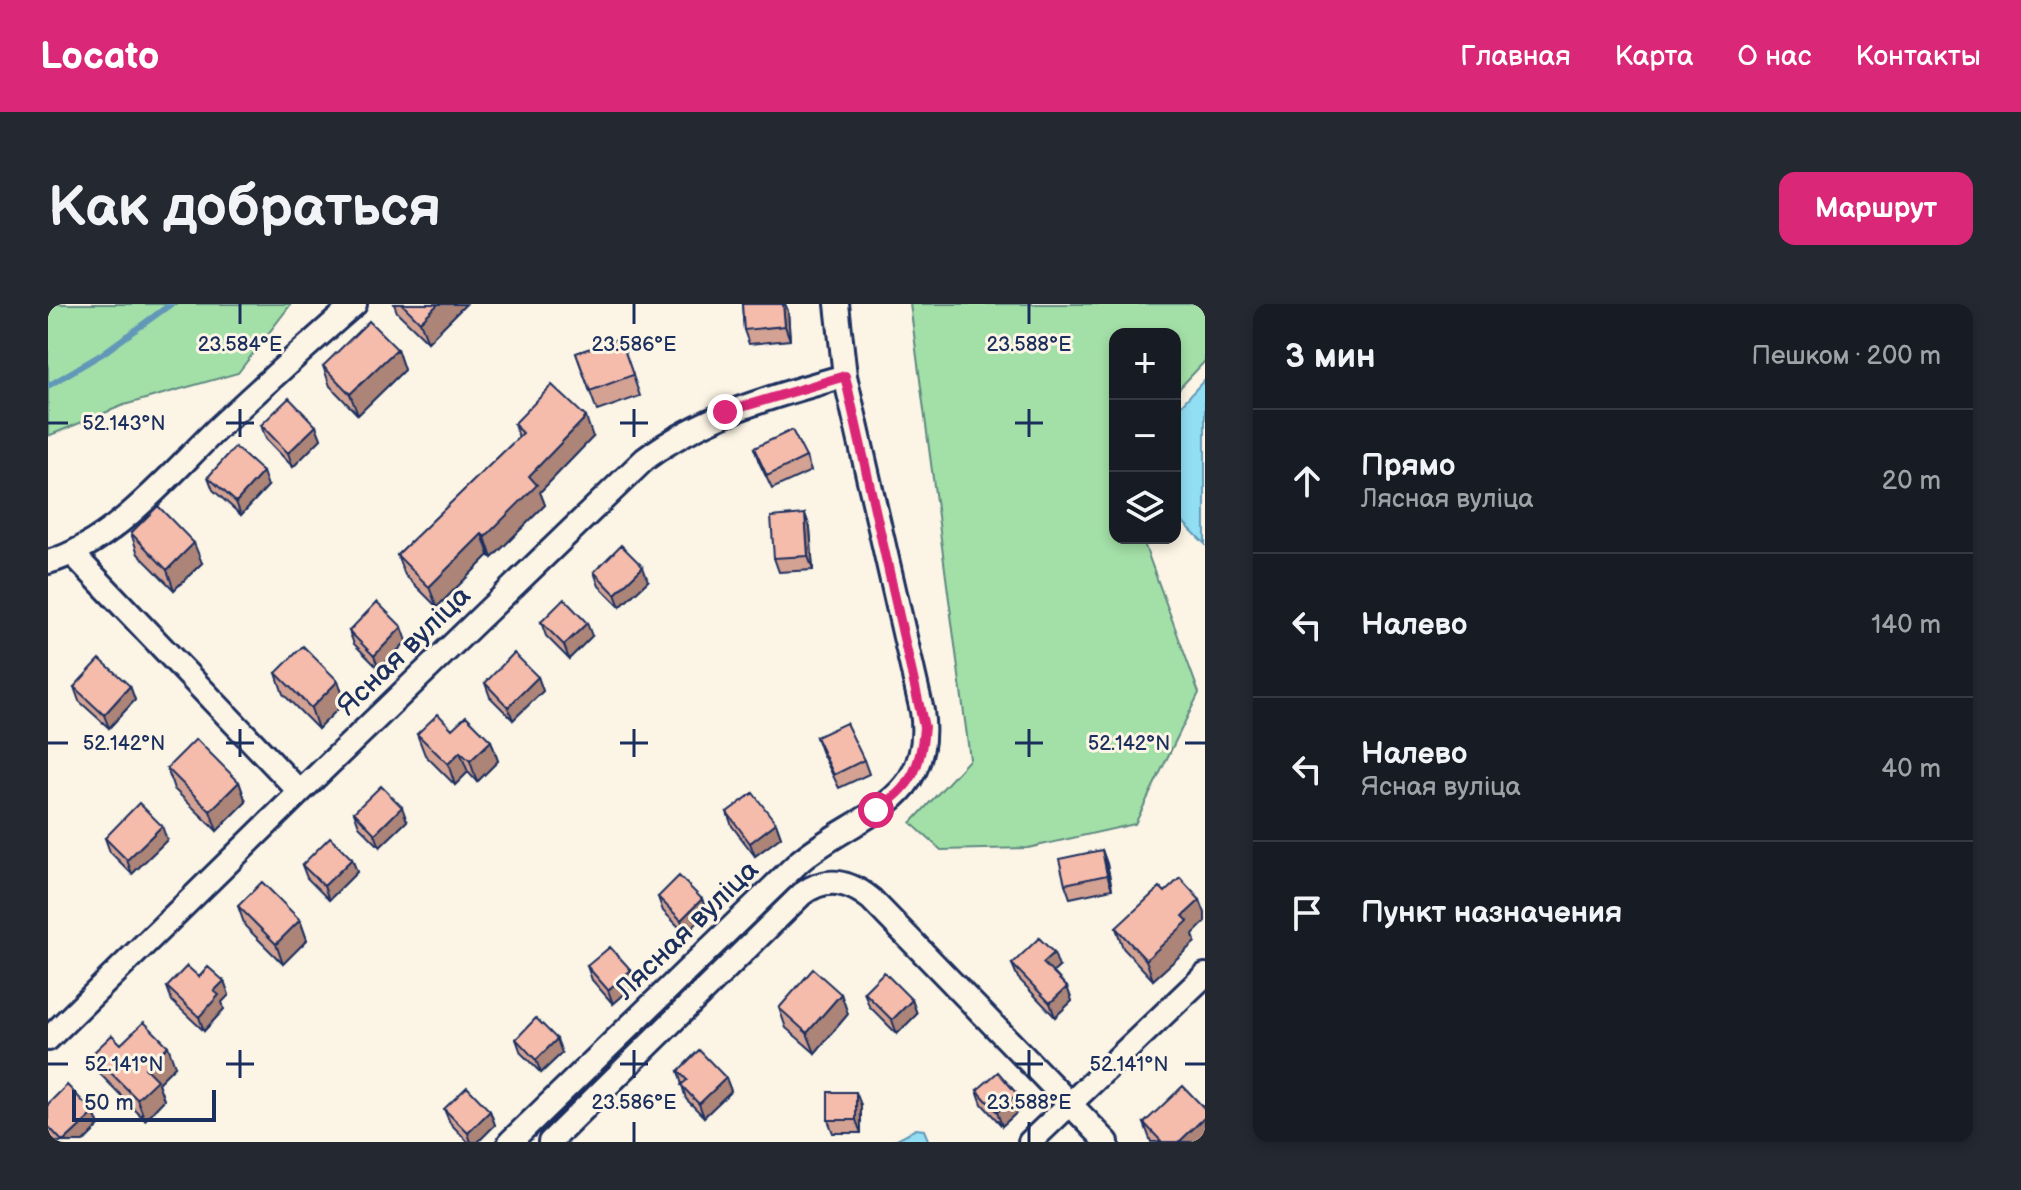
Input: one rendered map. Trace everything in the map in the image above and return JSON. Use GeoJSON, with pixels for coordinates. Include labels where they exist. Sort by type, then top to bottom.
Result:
{"type":"FeatureCollection","features":[{"type":"Feature","properties":{"kind":"street"},"geometry":{"type":"LineString","coordinates":[[48,562],[73,554],[113,528],[284,366],[355,304]]}},
{"type":"Feature","properties":{"kind":"street"},"geometry":{"type":"LineString","coordinates":[[837,304],[845,376]]}},
{"type":"Feature","properties":{"kind":"street","name":"Лясная вуліца"},"geometry":{"type":"LineString","coordinates":[[510,1142],[800,861],[833,835],[892,801],[914,774],[923,743],[922,711],[845,376]]}},
{"type":"Feature","properties":{"kind":"street","name":"Ясная вуліца"},"geometry":{"type":"LineString","coordinates":[[48,1039],[645,459],[681,434],[725,412],[845,376]]}},
{"type":"Feature","properties":{"kind":"street"},"geometry":{"type":"LineString","coordinates":[[73,554],[300,792]]}},
{"type":"Feature","properties":{"kind":"street","name":"Лясная вуліца"},"geometry":{"type":"LineString","coordinates":[[550,1142],[810,888],[841,882],[853,886],[871,899],[1070,1102]]}},
{"type":"Feature","properties":{"kind":"street"},"geometry":{"type":"LineString","coordinates":[[1030,1142],[1205,975]]}},
{"type":"Feature","properties":{"kind":"street"},"geometry":{"type":"LineString","coordinates":[[1070,1102],[1107,1142]]}},
{"type":"Feature","properties":{"kind":"green space"},"geometry":{"type":"Polygon","coordinates":[[[48,304],[291,304],[238,373],[124,405],[48,436],[48,304]]]}},
{"type":"Feature","properties":{"kind":"green space"},"geometry":{"type":"Polygon","coordinates":[[[910,304],[1205,304],[1205,361],[1181,387],[1181,328],[1109,328],[1109,544],[1144,544],[1199,693],[1135,824],[1028,848],[941,850],[911,823],[970,759],[910,304]]]}},
{"type":"Feature","properties":{"kind":"water"},"geometry":{"type":"Polygon","coordinates":[[[1205,379],[1205,544],[1181,520],[1181,405],[1205,379]]]}},
{"type":"Feature","properties":{"kind":"water"},"geometry":{"type":"Polygon","coordinates":[[[916,1129],[924,1130],[929,1142],[891,1142],[916,1129]]]}},
{"type":"Feature","properties":{"kind":"building"},"geometry":{"type":"Polygon","coordinates":[[[402,304],[438,304],[420,322],[402,304]]]}},
{"type":"Feature","properties":{"kind":"building"},"geometry":{"type":"Polygon","coordinates":[[[742,304],[783,304],[785,326],[744,330],[742,304]]]}},
{"type":"Feature","properties":{"kind":"building"},"geometry":{"type":"Polygon","coordinates":[[[369,321],[397,349],[350,394],[323,366],[369,321]]]}},
{"type":"Feature","properties":{"kind":"building"},"geometry":{"type":"Polygon","coordinates":[[[620,338],[633,375],[590,391],[576,353],[620,338]]]}},
{"type":"Feature","properties":{"kind":"building"},"geometry":{"type":"Polygon","coordinates":[[[552,385],[586,417],[529,476],[537,485],[429,587],[397,555],[523,433],[514,424],[552,385]]]}},
{"type":"Feature","properties":{"kind":"building"},"geometry":{"type":"Polygon","coordinates":[[[289,398],[316,426],[288,453],[261,425],[289,398]]]}},
{"type":"Feature","properties":{"kind":"building"},"geometry":{"type":"Polygon","coordinates":[[[792,430],[806,457],[767,476],[754,448],[792,430]]]}},
{"type":"Feature","properties":{"kind":"building"},"geometry":{"type":"Polygon","coordinates":[[[235,447],[263,472],[236,502],[208,477],[235,447]]]}},
{"type":"Feature","properties":{"kind":"building"},"geometry":{"type":"Polygon","coordinates":[[[158,506],[194,543],[167,570],[131,533],[158,506]]]}},
{"type":"Feature","properties":{"kind":"building"},"geometry":{"type":"Polygon","coordinates":[[[805,514],[808,556],[774,558],[771,517],[805,514]]]}},
{"type":"Feature","properties":{"kind":"building"},"geometry":{"type":"Polygon","coordinates":[[[621,545],[643,567],[615,594],[594,572],[621,545]]]}},
{"type":"Feature","properties":{"kind":"building"},"geometry":{"type":"Polygon","coordinates":[[[564,599],[587,623],[564,645],[541,622],[564,599]]]}},
{"type":"Feature","properties":{"kind":"building"},"geometry":{"type":"Polygon","coordinates":[[[377,602],[402,627],[374,656],[349,631],[377,602]]]}},
{"type":"Feature","properties":{"kind":"building"},"geometry":{"type":"Polygon","coordinates":[[[303,646],[338,681],[311,708],[276,673],[303,646]]]}},
{"type":"Feature","properties":{"kind":"building"},"geometry":{"type":"Polygon","coordinates":[[[514,653],[538,677],[508,707],[485,683],[514,653]]]}},
{"type":"Feature","properties":{"kind":"building"},"geometry":{"type":"Polygon","coordinates":[[[100,659],[130,686],[104,715],[74,687],[100,659]]]}},
{"type":"Feature","properties":{"kind":"building"},"geometry":{"type":"Polygon","coordinates":[[[438,714],[452,729],[466,716],[491,741],[470,761],[460,752],[448,764],[417,734],[438,714]]]}},
{"type":"Feature","properties":{"kind":"building"},"geometry":{"type":"Polygon","coordinates":[[[846,723],[864,760],[834,775],[816,737],[846,723]]]}},
{"type":"Feature","properties":{"kind":"building"},"geometry":{"type":"Polygon","coordinates":[[[196,739],[239,782],[210,811],[167,768],[196,739]]]}},
{"type":"Feature","properties":{"kind":"building"},"geometry":{"type":"Polygon","coordinates":[[[381,786],[402,807],[375,834],[354,812],[381,786]]]}},
{"type":"Feature","properties":{"kind":"building"},"geometry":{"type":"Polygon","coordinates":[[[753,793],[776,823],[750,843],[727,812],[753,793]]]}},
{"type":"Feature","properties":{"kind":"building"},"geometry":{"type":"Polygon","coordinates":[[[139,803],[162,826],[127,860],[105,838],[139,803]]]}},
{"type":"Feature","properties":{"kind":"building"},"geometry":{"type":"Polygon","coordinates":[[[330,837],[352,859],[324,886],[302,865],[330,837]]]}},
{"type":"Feature","properties":{"kind":"building"},"geometry":{"type":"Polygon","coordinates":[[[1102,850],[1107,875],[1065,884],[1059,859],[1102,850]]]}},
{"type":"Feature","properties":{"kind":"building"},"geometry":{"type":"Polygon","coordinates":[[[679,876],[702,899],[681,920],[658,897],[679,876]]]}},
{"type":"Feature","properties":{"kind":"building"},"geometry":{"type":"Polygon","coordinates":[[[1180,878],[1200,900],[1183,916],[1188,921],[1146,960],[1116,928],[1160,887],[1165,892],[1180,878]]]}},
{"type":"Feature","properties":{"kind":"building"},"geometry":{"type":"Polygon","coordinates":[[[262,882],[300,920],[276,944],[238,906],[262,882]]]}},
{"type":"Feature","properties":{"kind":"building"},"geometry":{"type":"Polygon","coordinates":[[[1039,938],[1054,953],[1043,963],[1067,987],[1050,1003],[1012,964],[1039,938]]]}},
{"type":"Feature","properties":{"kind":"building"},"geometry":{"type":"Polygon","coordinates":[[[610,947],[631,970],[608,990],[587,966],[610,947]]]}},
{"type":"Feature","properties":{"kind":"building"},"geometry":{"type":"Polygon","coordinates":[[[187,966],[199,977],[208,967],[224,981],[214,991],[219,995],[199,1017],[167,987],[187,966]]]}},
{"type":"Feature","properties":{"kind":"building"},"geometry":{"type":"Polygon","coordinates":[[[813,969],[841,994],[807,1033],[779,1008],[813,969]]]}},
{"type":"Feature","properties":{"kind":"building"},"geometry":{"type":"Polygon","coordinates":[[[884,972],[912,1000],[892,1020],[864,992],[884,972]]]}},
{"type":"Feature","properties":{"kind":"building"},"geometry":{"type":"Polygon","coordinates":[[[536,1018],[557,1039],[536,1060],[516,1039],[536,1018]]]}},
{"type":"Feature","properties":{"kind":"building"},"geometry":{"type":"Polygon","coordinates":[[[144,1022],[168,1046],[145,1068],[157,1080],[137,1099],[92,1054],[112,1035],[121,1044],[144,1022]]]}},
{"type":"Feature","properties":{"kind":"building"},"geometry":{"type":"Polygon","coordinates":[[[699,1050],[726,1078],[699,1104],[681,1085],[687,1080],[678,1071],[699,1050]]]}},
{"type":"Feature","properties":{"kind":"building"},"geometry":{"type":"Polygon","coordinates":[[[998,1072],[1017,1094],[997,1112],[977,1090],[998,1072]]]}},
{"type":"Feature","properties":{"kind":"building"},"geometry":{"type":"Polygon","coordinates":[[[67,1085],[94,1113],[63,1142],[48,1126],[48,1104],[67,1085]]]}},
{"type":"Feature","properties":{"kind":"building"},"geometry":{"type":"Polygon","coordinates":[[[1183,1086],[1205,1109],[1205,1117],[1179,1142],[1162,1142],[1144,1123],[1183,1086]]]}},
{"type":"Feature","properties":{"kind":"building"},"geometry":{"type":"Polygon","coordinates":[[[467,1087],[490,1111],[468,1133],[444,1109],[467,1087]]]}},
{"type":"Feature","properties":{"kind":"building"},"geometry":{"type":"Polygon","coordinates":[[[828,1092],[856,1092],[856,1120],[828,1120],[828,1092]]]}},
{"type":"Feature","properties":{"kind":"waterway"},"geometry":{"type":"LineString","coordinates":[[48,386],[102,354],[171,304]]}},
{"type":"Feature","properties":{"kind":"route"},"geometry":{"type":"LineString","coordinates":[[725,412],[845,376],[924,727],[920,760],[914,774],[892,801],[876,810]]}}]}
